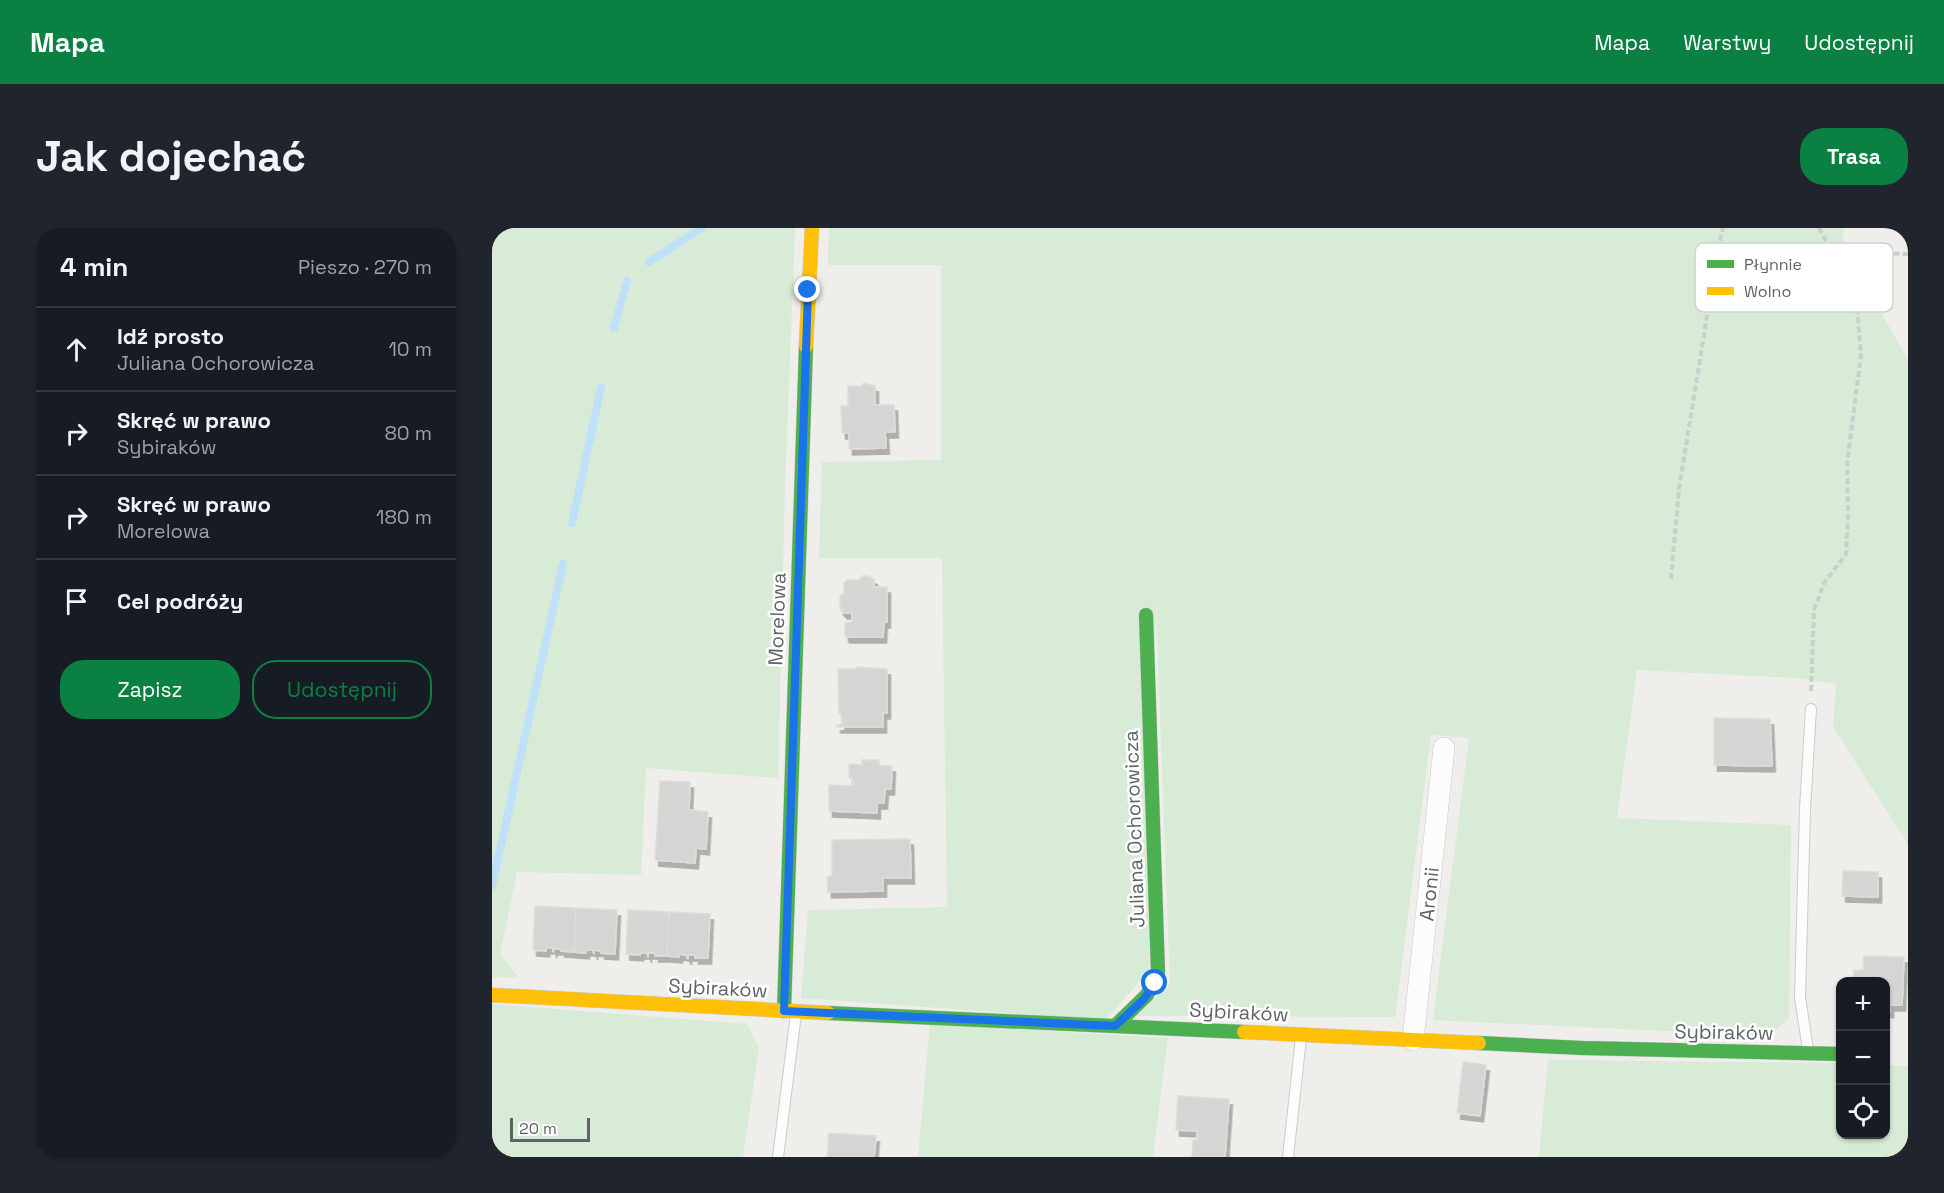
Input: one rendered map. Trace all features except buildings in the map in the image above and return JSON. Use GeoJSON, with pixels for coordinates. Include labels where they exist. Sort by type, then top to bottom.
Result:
{"type":"FeatureCollection","features":[{"type":"Feature","properties":{"kind":"street","name":"Morelowa"},"geometry":{"type":"LineString","coordinates":[[790,1012],[807,314],[812,228]]}},
{"type":"Feature","properties":{"kind":"street","name":"Juliana Ochorowicza"},"geometry":{"type":"LineString","coordinates":[[1115,1026],[1144,999],[1155,983],[1158,972],[1146,615]]}},
{"type":"Feature","properties":{"kind":"street","name":"Aronii"},"geometry":{"type":"LineString","coordinates":[[1413,1040],[1444,748]]}},
{"type":"Feature","properties":{"kind":"street","name":"Sybiraków"},"geometry":{"type":"LineString","coordinates":[[492,995],[790,1012],[1583,1048],[1836,1054]]}},
{"type":"Feature","properties":{"kind":"lane"},"geometry":{"type":"LineString","coordinates":[[1809,1053],[1800,997],[1805,809],[1811,709]]}},
{"type":"Feature","properties":{"kind":"lane"},"geometry":{"type":"LineString","coordinates":[[778,1157],[790,1012]]}},
{"type":"Feature","properties":{"kind":"lane"},"geometry":{"type":"LineString","coordinates":[[1287,1157],[1301,1035]]}},
{"type":"Feature","properties":{"kind":"path"},"geometry":{"type":"LineString","coordinates":[[1719,243],[1723,228]]}},
{"type":"Feature","properties":{"kind":"path"},"geometry":{"type":"LineString","coordinates":[[1819,228],[1827,243]]}},
{"type":"Feature","properties":{"kind":"path"},"geometry":{"type":"LineString","coordinates":[[1893,254],[1908,254]]}},
{"type":"Feature","properties":{"kind":"path"},"geometry":{"type":"LineString","coordinates":[[1671,579],[1679,489],[1708,312]]}},
{"type":"Feature","properties":{"kind":"path"},"geometry":{"type":"LineString","coordinates":[[1811,709],[1814,610],[1824,583],[1845,554],[1848,517],[1847,465],[1861,355],[1857,312]]}},
{"type":"Feature","properties":{"kind":"green space"},"geometry":{"type":"Polygon","coordinates":[[[492,228],[795,228],[785,486],[778,778],[646,768],[641,875],[517,872],[500,954],[519,978],[492,977],[492,228]]]}},
{"type":"Feature","properties":{"kind":"green space"},"geometry":{"type":"Polygon","coordinates":[[[829,228],[1844,228],[1844,243],[1695,243],[1695,312],[1881,312],[1908,360],[1908,844],[1833,727],[1836,684],[1797,678],[1637,670],[1617,818],[1791,825],[1789,1018],[1769,1036],[1433,1020],[1469,738],[1431,735],[1395,1017],[1137,1016],[1170,984],[1156,608],[1149,970],[1106,1020],[801,998],[808,910],[947,907],[942,558],[819,558],[822,462],[941,460],[941,265],[828,265],[829,228]]]}},
{"type":"Feature","properties":{"kind":"green space"},"geometry":{"type":"Polygon","coordinates":[[[492,1004],[747,1024],[759,1048],[743,1157],[492,1157],[492,1004]]]}},
{"type":"Feature","properties":{"kind":"green space"},"geometry":{"type":"Polygon","coordinates":[[[930,1024],[1168,1038],[1153,1157],[918,1157],[930,1024]]]}},
{"type":"Feature","properties":{"kind":"green space"},"geometry":{"type":"Polygon","coordinates":[[[1548,1060],[1836,1063],[1836,1139],[1890,1139],[1890,1065],[1908,1066],[1908,1157],[1539,1157],[1548,1060]]]}},
{"type":"Feature","properties":{"kind":"waterway"},"geometry":{"type":"LineString","coordinates":[[649,262],[702,228]]}},
{"type":"Feature","properties":{"kind":"waterway"},"geometry":{"type":"LineString","coordinates":[[614,328],[627,281]]}},
{"type":"Feature","properties":{"kind":"waterway"},"geometry":{"type":"LineString","coordinates":[[572,523],[601,388]]}},
{"type":"Feature","properties":{"kind":"waterway"},"geometry":{"type":"LineString","coordinates":[[492,886],[563,564]]}},
{"type":"Feature","properties":{"kind":"traffic: fast"},"geometry":{"type":"LineString","coordinates":[[784,1011],[806,346]]}},
{"type":"Feature","properties":{"kind":"traffic: fast"},"geometry":{"type":"LineString","coordinates":[[1115,1026],[1147,995],[1158,972],[1146,615]]}},
{"type":"Feature","properties":{"kind":"traffic: fast"},"geometry":{"type":"LineString","coordinates":[[828,1013],[1244,1032]]}},
{"type":"Feature","properties":{"kind":"traffic: fast"},"geometry":{"type":"LineString","coordinates":[[1479,1043],[1583,1048],[1836,1054]]}},
{"type":"Feature","properties":{"kind":"traffic: slow"},"geometry":{"type":"LineString","coordinates":[[806,346],[812,228]]}},
{"type":"Feature","properties":{"kind":"traffic: slow"},"geometry":{"type":"LineString","coordinates":[[492,995],[828,1013]]}},
{"type":"Feature","properties":{"kind":"traffic: slow"},"geometry":{"type":"LineString","coordinates":[[1244,1032],[1479,1043]]}},
{"type":"Feature","properties":{"kind":"route"},"geometry":{"type":"LineString","coordinates":[[808,290],[784,1011],[1115,1026],[1144,999],[1155,983]]}}]}
